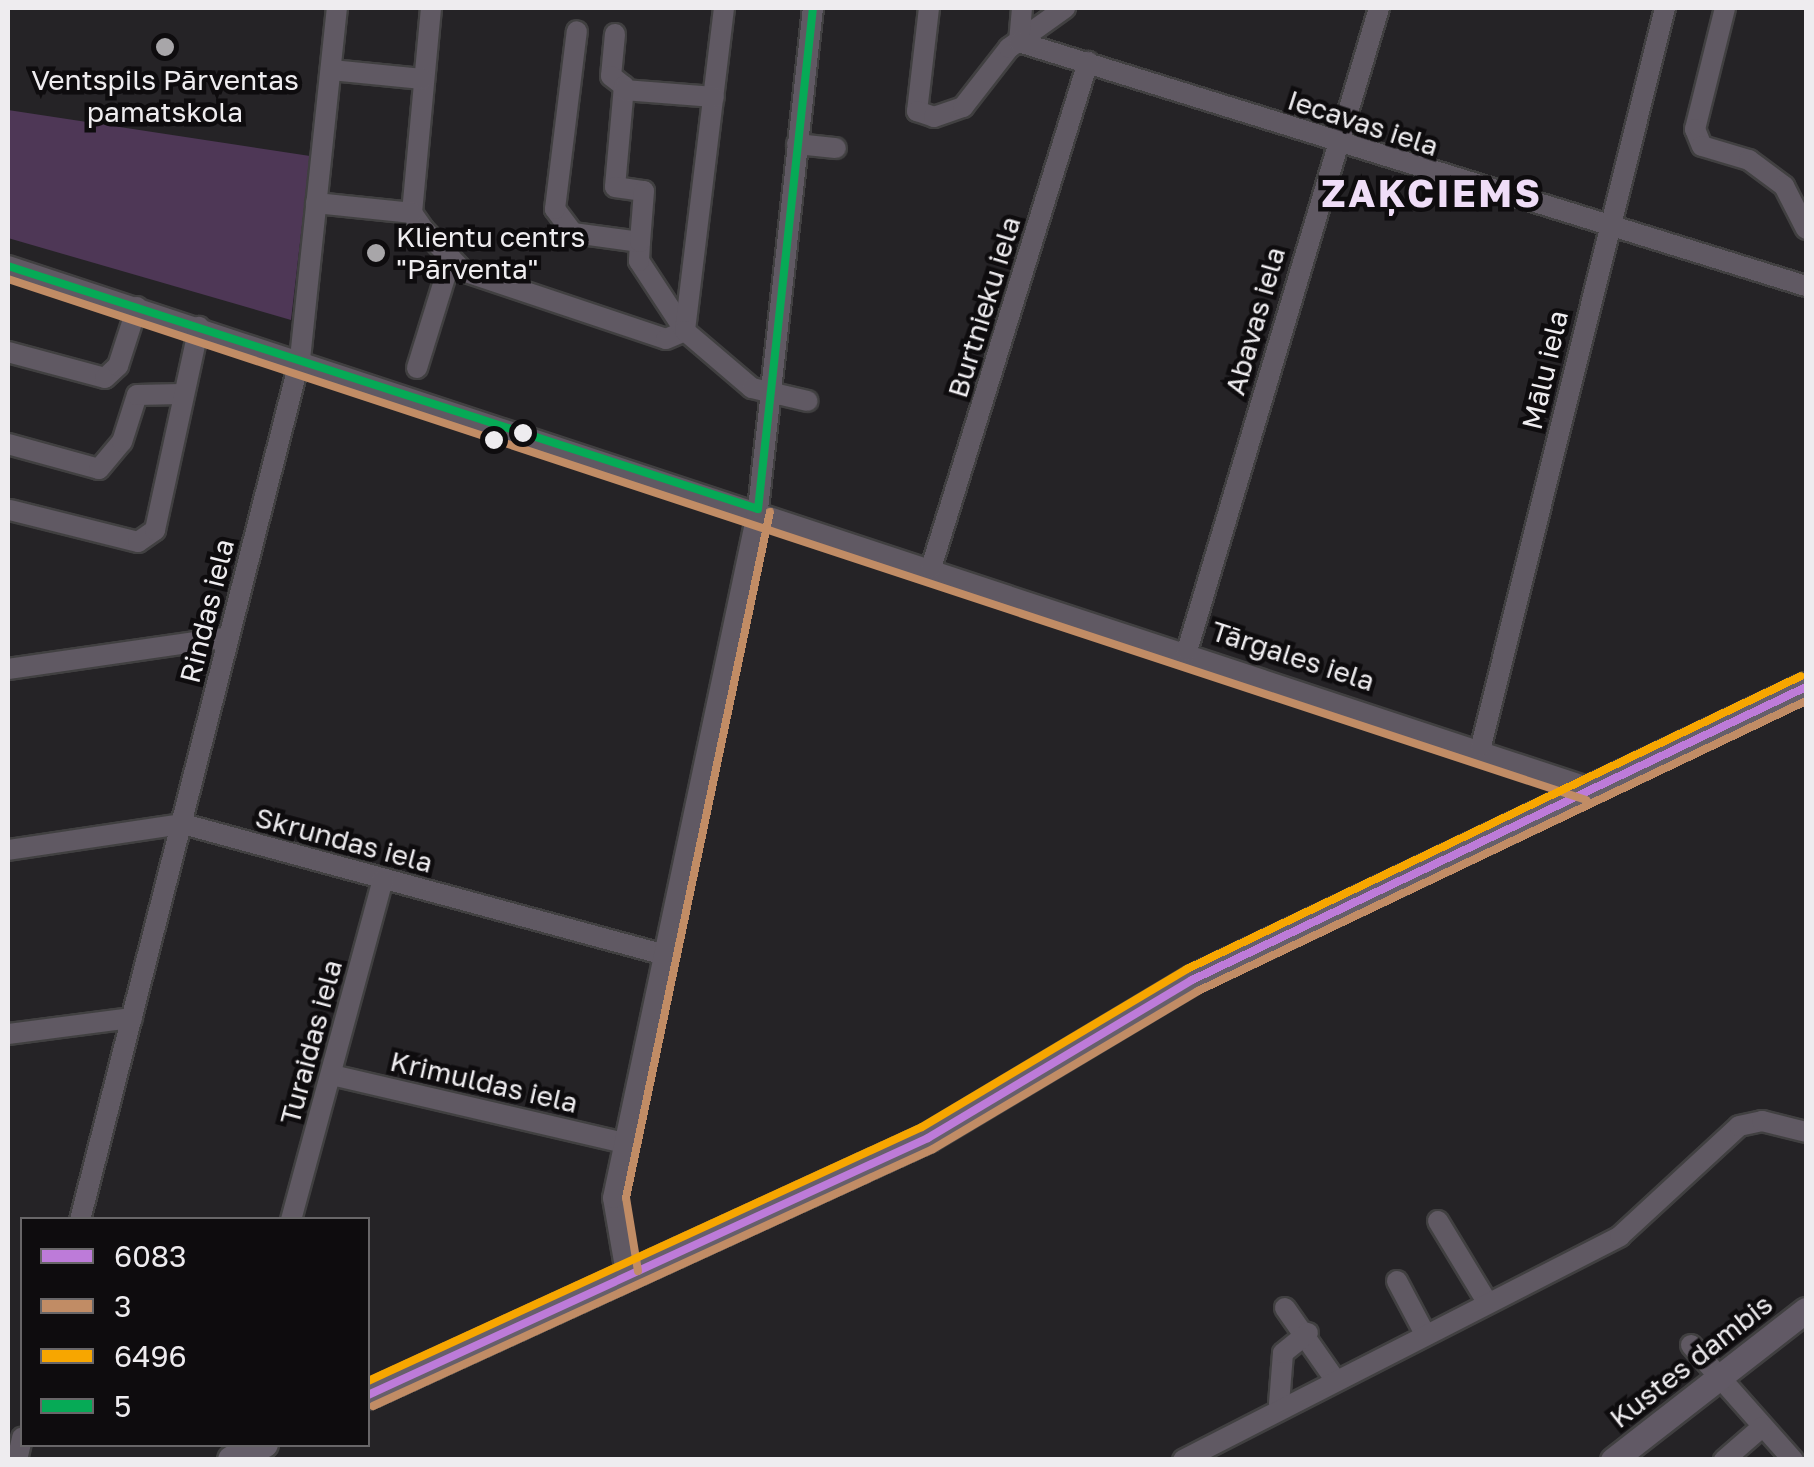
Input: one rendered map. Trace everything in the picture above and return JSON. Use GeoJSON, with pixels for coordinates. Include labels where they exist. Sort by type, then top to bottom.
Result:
{"type":"FeatureCollection","features":[{"type":"Feature","properties":{"kind":"highway"},"geometry":{"type":"LineString","coordinates":[[370,1394],[626,1273],[928,1138],[1063,1065],[1192,980],[1806,687]]}},
{"type":"Feature","properties":{"kind":"highway"},"geometry":{"type":"LineString","coordinates":[[232,1460],[258,1447]]}},
{"type":"Feature","properties":{"kind":"main road","name":"Kustes dambis"},"geometry":{"type":"LineString","coordinates":[[1614,1460],[1716,1375],[1806,1310]]}},
{"type":"Feature","properties":{"kind":"street","name":"Rindas iela"},"geometry":{"type":"LineString","coordinates":[[81,1217],[300,359],[337,8]]}},
{"type":"Feature","properties":{"kind":"street"},"geometry":{"type":"LineString","coordinates":[[412,213],[431,8]]}},
{"type":"Feature","properties":{"kind":"street"},"geometry":{"type":"LineString","coordinates":[[685,332],[724,8]]}},
{"type":"Feature","properties":{"kind":"street"},"geometry":{"type":"LineString","coordinates":[[626,1273],[612,1230],[624,1143],[758,508],[813,8]]}},
{"type":"Feature","properties":{"kind":"street"},"geometry":{"type":"LineString","coordinates":[[929,8],[917,112],[950,116],[963,107],[1019,42],[1065,8]]}},
{"type":"Feature","properties":{"kind":"street"},"geometry":{"type":"LineString","coordinates":[[1019,42],[1022,8]]}},
{"type":"Feature","properties":{"kind":"street","name":"Abavas iela"},"geometry":{"type":"LineString","coordinates":[[1187,651],[1379,8]]}},
{"type":"Feature","properties":{"kind":"street","name":"Mālu iela"},"geometry":{"type":"LineString","coordinates":[[1482,746],[1664,8]]}},
{"type":"Feature","properties":{"kind":"street"},"geometry":{"type":"LineString","coordinates":[[1725,8],[1696,129],[1702,146],[1749,160],[1784,186],[1806,230]]}},
{"type":"Feature","properties":{"kind":"street"},"geometry":{"type":"LineString","coordinates":[[576,31],[555,209],[573,233],[640,242]]}},
{"type":"Feature","properties":{"kind":"street"},"geometry":{"type":"LineString","coordinates":[[615,34],[611,76],[624,90],[714,97]]}},
{"type":"Feature","properties":{"kind":"street","name":"Iecavas iela"},"geometry":{"type":"LineString","coordinates":[[1019,42],[1606,231],[1806,286]]}},
{"type":"Feature","properties":{"kind":"street","name":"Burtnieku iela"},"geometry":{"type":"LineString","coordinates":[[931,568],[1088,62]]}},
{"type":"Feature","properties":{"kind":"street"},"geometry":{"type":"LineString","coordinates":[[330,70],[423,79]]}},
{"type":"Feature","properties":{"kind":"street"},"geometry":{"type":"LineString","coordinates":[[624,90],[615,187],[644,191],[639,260],[685,332],[771,395],[808,401]]}},
{"type":"Feature","properties":{"kind":"street"},"geometry":{"type":"LineString","coordinates":[[797,144],[836,148]]}},
{"type":"Feature","properties":{"kind":"street"},"geometry":{"type":"LineString","coordinates":[[316,204],[412,213],[463,271],[666,339],[685,332]]}},
{"type":"Feature","properties":{"kind":"street"},"geometry":{"type":"LineString","coordinates":[[417,368],[451,258]]}},
{"type":"Feature","properties":{"kind":"street","name":"Tārgales iela"},"geometry":{"type":"LineString","coordinates":[[8,266],[1482,746],[1590,788]]}},
{"type":"Feature","properties":{"kind":"street"},"geometry":{"type":"LineString","coordinates":[[8,352],[105,378],[118,366],[136,307]]}},
{"type":"Feature","properties":{"kind":"street"},"geometry":{"type":"LineString","coordinates":[[10,510],[138,542],[155,530],[199,327]]}},
{"type":"Feature","properties":{"kind":"street"},"geometry":{"type":"LineString","coordinates":[[8,444],[100,469],[122,442],[137,396],[182,394]]}},
{"type":"Feature","properties":{"kind":"street"},"geometry":{"type":"LineString","coordinates":[[8,669],[229,638]]}},
{"type":"Feature","properties":{"kind":"street","name":"Skrundas iela"},"geometry":{"type":"LineString","coordinates":[[8,850],[183,824],[663,954]]}},
{"type":"Feature","properties":{"kind":"street","name":"Turaidas iela"},"geometry":{"type":"LineString","coordinates":[[292,1217],[383,879]]}},
{"type":"Feature","properties":{"kind":"street"},"geometry":{"type":"LineString","coordinates":[[8,1034],[132,1018]]}},
{"type":"Feature","properties":{"kind":"street","name":"Krimuldas iela"},"geometry":{"type":"LineString","coordinates":[[332,1076],[624,1143]]}},
{"type":"Feature","properties":{"kind":"street"},"geometry":{"type":"LineString","coordinates":[[1183,1460],[1332,1376],[1620,1236],[1739,1126],[1762,1121],[1806,1132]]}},
{"type":"Feature","properties":{"kind":"street"},"geometry":{"type":"LineString","coordinates":[[1438,1221],[1487,1302]]}},
{"type":"Feature","properties":{"kind":"street"},"geometry":{"type":"LineString","coordinates":[[1397,1280],[1424,1332]]}},
{"type":"Feature","properties":{"kind":"street"},"geometry":{"type":"LineString","coordinates":[[1285,1308],[1308,1333],[1332,1376]]}},
{"type":"Feature","properties":{"kind":"street"},"geometry":{"type":"LineString","coordinates":[[1279,1404],[1284,1353],[1308,1333]]}},
{"type":"Feature","properties":{"kind":"street"},"geometry":{"type":"LineString","coordinates":[[1692,1345],[1793,1460]]}},
{"type":"Feature","properties":{"kind":"street"},"geometry":{"type":"LineString","coordinates":[[1724,1460],[1762,1427]]}},
{"type":"Feature","properties":{"kind":"shaded area"},"geometry":{"type":"Polygon","coordinates":[[[8,110],[310,156],[291,320],[8,238],[8,110]]]}},
{"type":"Feature","properties":{"kind":"transit line","name":"5"},"geometry":{"type":"LineString","coordinates":[[8,266],[758,509],[813,8]]}},
{"type":"Feature","properties":{"kind":"transit line","name":"3"},"geometry":{"type":"LineString","coordinates":[[8,279],[1586,800]]}},
{"type":"Feature","properties":{"kind":"transit line","name":"3"},"geometry":{"type":"LineString","coordinates":[[638,1271],[626,1198],[770,512]]}},
{"type":"Feature","properties":{"kind":"transit line","name":"6496"},"geometry":{"type":"LineString","coordinates":[[370,1380],[922,1127],[1187,969],[1801,676]]}},
{"type":"Feature","properties":{"kind":"transit line","name":"6083"},"geometry":{"type":"LineString","coordinates":[[370,1394],[928,1138],[1192,980],[1806,687]]}},
{"type":"Feature","properties":{"kind":"transit line","name":"3"},"geometry":{"type":"LineString","coordinates":[[373,1406],[933,1149],[1198,991],[1806,701]]}},
{"type":"Feature","properties":{"kind":"place","name":"Ventspils Pārventas pamatskola"},"geometry":{"type":"Point","coordinates":[165,47]}},
{"type":"Feature","properties":{"kind":"place","name":"Klientu centrs \"Pārventa\""},"geometry":{"type":"Point","coordinates":[376,253]}},
{"type":"Feature","properties":{"kind":"district","name":"ZAĶCIEMS"},"geometry":{"type":"Point","coordinates":[1432,193]}}]}
